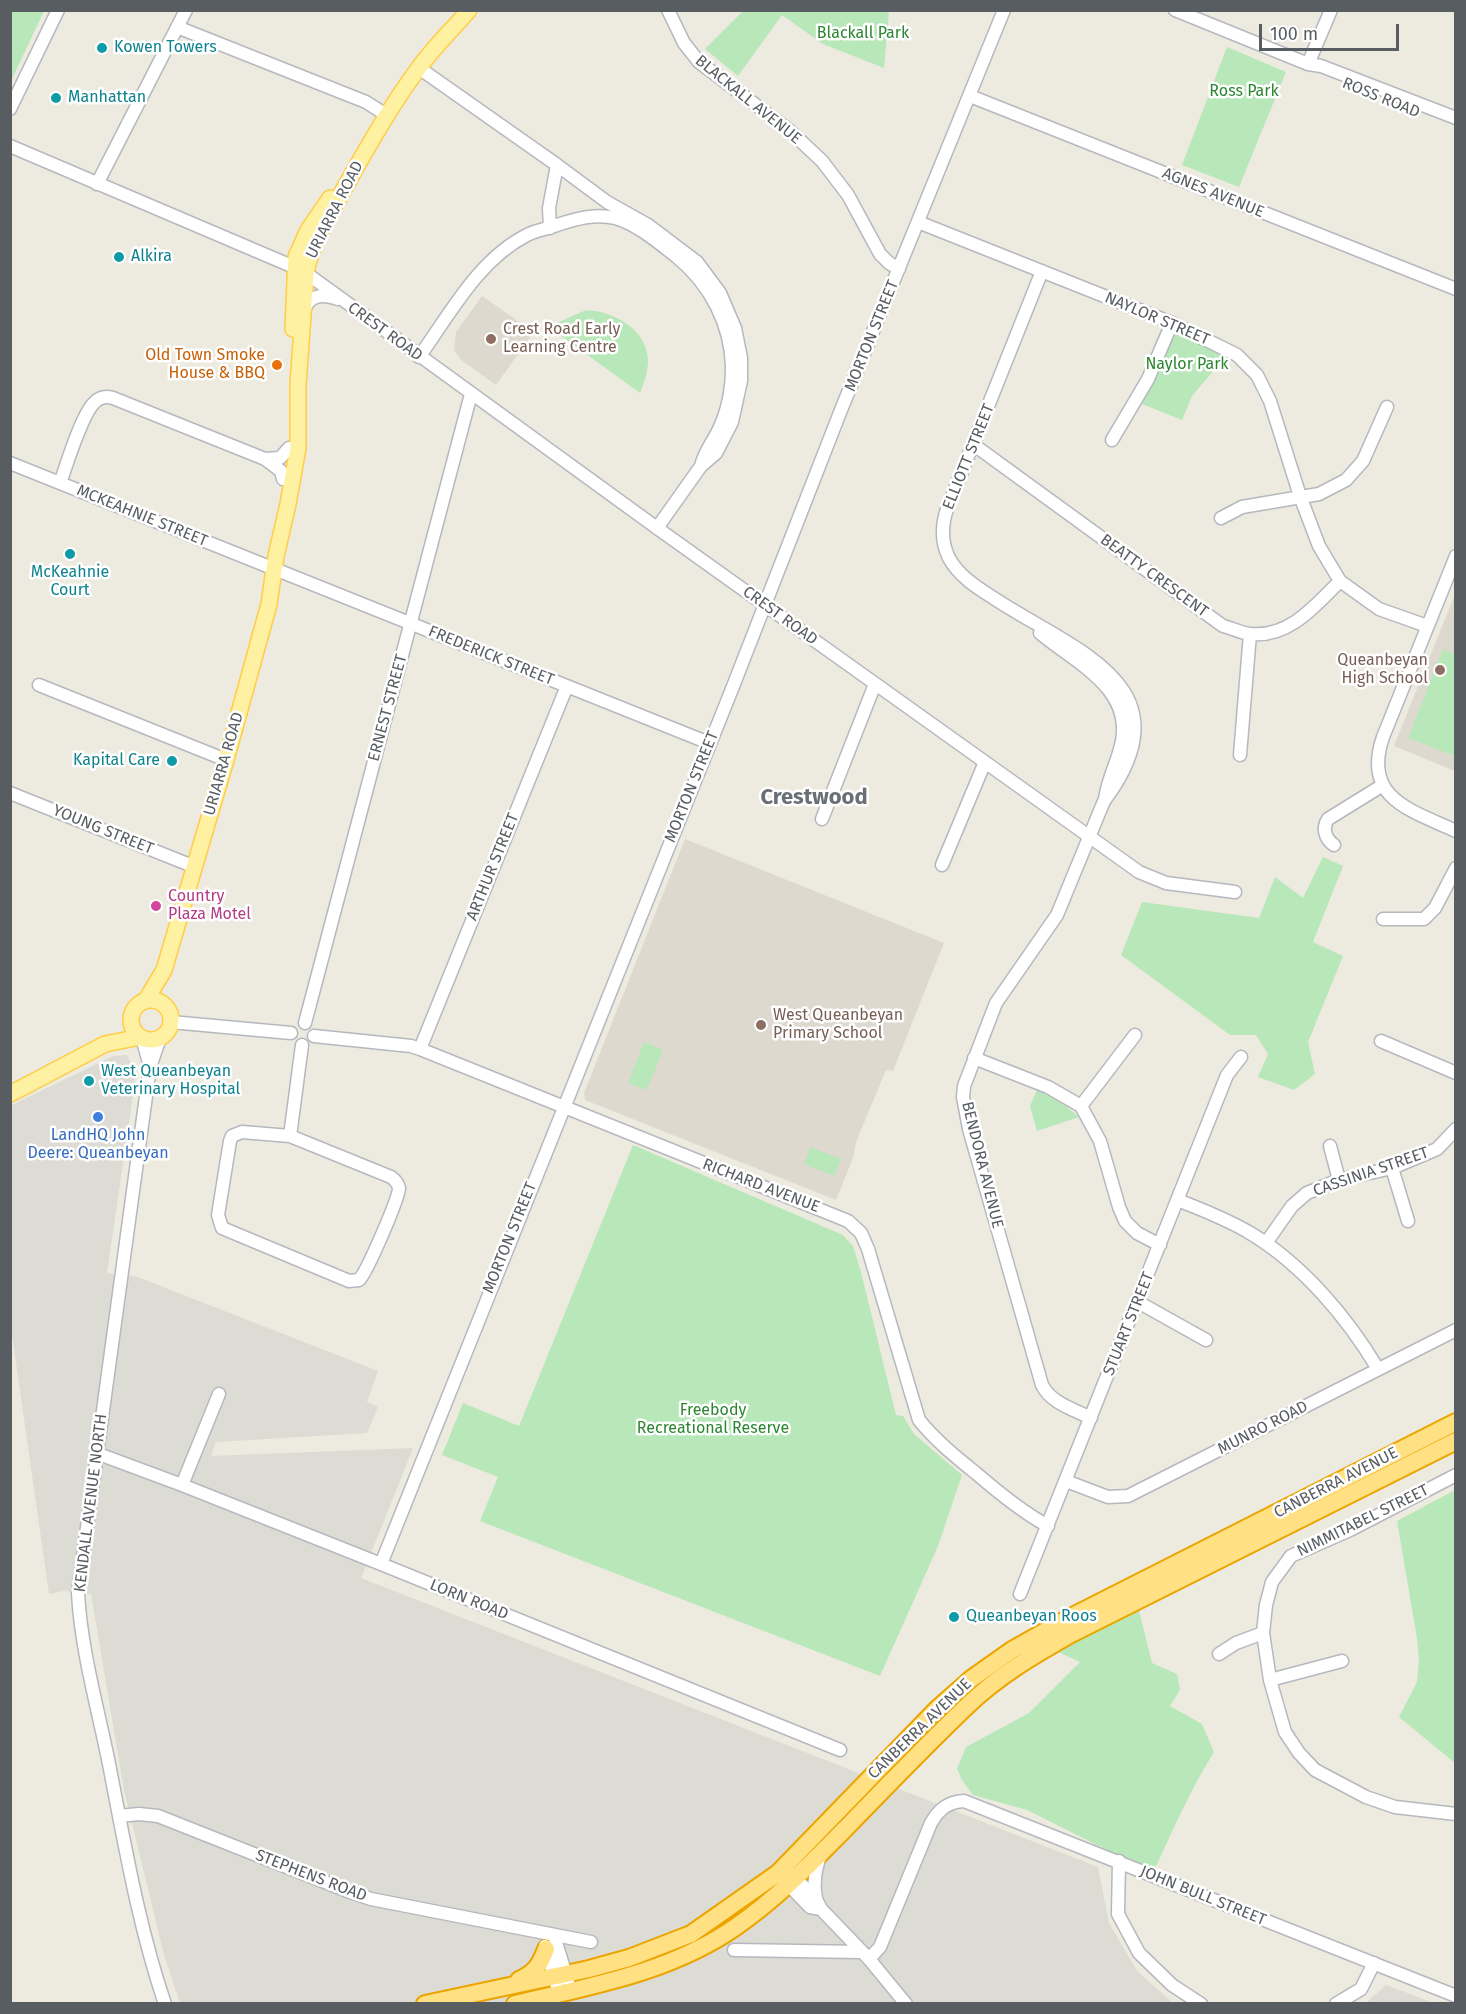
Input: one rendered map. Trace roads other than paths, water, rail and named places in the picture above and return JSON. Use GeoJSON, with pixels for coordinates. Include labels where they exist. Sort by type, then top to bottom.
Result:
{"type":"FeatureCollection","features":[{"type":"Feature","properties":{"kind":"highway","name":"CANBERRA AVENUE"},"geometry":{"type":"LineString","coordinates":[[515,2004],[653,1969],[705,1945],[737,1926],[787,1876],[937,1709],[971,1679],[1012,1650],[1067,1619],[1455,1422]]}},
{"type":"Feature","properties":{"kind":"highway","name":"CANBERRA AVENUE"},"geometry":{"type":"LineString","coordinates":[[425,2004],[629,1958],[691,1934],[822,1852],[968,1705],[1014,1667],[1081,1629],[1455,1441]]}},
{"type":"Feature","properties":{"kind":"highway"},"geometry":{"type":"LineString","coordinates":[[504,1986],[534,1971],[542,1962],[547,1939]]}},
{"type":"Feature","properties":{"kind":"main road","name":"URIARRA ROAD"},"geometry":{"type":"LineString","coordinates":[[298,384],[293,337],[300,270],[369,145],[419,68],[469,10]]}},
{"type":"Feature","properties":{"kind":"main road","name":"URIARRA ROAD"},"geometry":{"type":"LineString","coordinates":[[146,1000],[164,970],[264,622],[298,448],[298,384],[304,312],[300,270]]}},
{"type":"Feature","properties":{"kind":"main road","name":"URIARRA ROAD"},"geometry":{"type":"LineString","coordinates":[[275,562],[277,520],[283,479],[297,414]]}},
{"type":"Feature","properties":{"kind":"main road","name":"URIARRA ROAD"},"geometry":{"type":"LineString","coordinates":[[164,970],[164,1005]]}},
{"type":"Feature","properties":{"kind":"main road"},"geometry":{"type":"LineString","coordinates":[[10,1094],[105,1044],[141,1038],[151,1041],[160,1038],[168,1032],[171,1022],[170,1013],[164,1005],[154,1000],[146,1000],[136,1006],[131,1016],[105,1044]]}},
{"type":"Feature","properties":{"kind":"main road"},"geometry":{"type":"LineString","coordinates":[[131,1016],[132,1028],[141,1038]]}},
{"type":"Feature","properties":{"kind":"street"},"geometry":{"type":"LineString","coordinates":[[10,109],[58,10]]}},
{"type":"Feature","properties":{"kind":"street"},"geometry":{"type":"LineString","coordinates":[[98,183],[186,10]]}},
{"type":"Feature","properties":{"kind":"street","name":"BLACKALL AVENUE"},"geometry":{"type":"LineString","coordinates":[[668,10],[694,58],[790,131],[822,161],[853,203],[880,254],[899,269]]}},
{"type":"Feature","properties":{"kind":"street","name":"MORTON STREET"},"geometry":{"type":"LineString","coordinates":[[381,1564],[1004,10]]}},
{"type":"Feature","properties":{"kind":"street","name":"ROSS ROAD"},"geometry":{"type":"LineString","coordinates":[[1175,10],[1308,64],[1321,66],[1455,118]]}},
{"type":"Feature","properties":{"kind":"street"},"geometry":{"type":"LineString","coordinates":[[1308,64],[1331,10]]}},
{"type":"Feature","properties":{"kind":"street"},"geometry":{"type":"LineString","coordinates":[[177,27],[369,103],[388,116]]}},
{"type":"Feature","properties":{"kind":"street","name":"ROSS ROAD"},"geometry":{"type":"LineString","coordinates":[[1308,64],[1317,72],[1455,127]]}},
{"type":"Feature","properties":{"kind":"street"},"geometry":{"type":"LineString","coordinates":[[419,68],[607,202],[648,225],[684,251],[703,268],[720,293],[735,328],[741,358],[738,404],[723,441],[713,457],[701,466],[657,528]]}},
{"type":"Feature","properties":{"kind":"street","name":"AGNES AVENUE"},"geometry":{"type":"LineString","coordinates":[[970,96],[1455,289]]}},
{"type":"Feature","properties":{"kind":"street","name":"CREST ROAD"},"geometry":{"type":"LineString","coordinates":[[10,146],[300,270],[1088,837],[1148,877],[1166,883],[1235,892]]}},
{"type":"Feature","properties":{"kind":"street"},"geometry":{"type":"LineString","coordinates":[[550,228],[551,196],[557,165]]}},
{"type":"Feature","properties":{"kind":"street"},"geometry":{"type":"LineString","coordinates":[[528,235],[542,217],[551,196]]}},
{"type":"Feature","properties":{"kind":"street"},"geometry":{"type":"LineString","coordinates":[[607,202],[620,220],[688,266],[706,288],[723,320],[731,351],[731,385],[722,422],[703,457],[701,466]]}},
{"type":"Feature","properties":{"kind":"street"},"geometry":{"type":"LineString","coordinates":[[419,357],[483,270],[505,249],[528,235],[586,217],[620,220]]}},
{"type":"Feature","properties":{"kind":"street","name":"NAYLOR STREET"},"geometry":{"type":"LineString","coordinates":[[918,222],[1172,323],[1237,356],[1257,375],[1270,401],[1300,496],[1319,546],[1340,581],[1379,609],[1427,626]]}},
{"type":"Feature","properties":{"kind":"street","name":"ELLIOTT STREET"},"geometry":{"type":"LineString","coordinates":[[1042,271],[944,521],[943,532],[947,556],[955,568],[975,586],[1021,617],[1061,638],[1109,671],[1130,702],[1135,727],[1132,750],[1120,778],[1104,801],[1088,837]]}},
{"type":"Feature","properties":{"kind":"street","name":"CREST ROAD"},"geometry":{"type":"LineString","coordinates":[[304,312],[307,304],[316,296],[342,301]]}},
{"type":"Feature","properties":{"kind":"street"},"geometry":{"type":"LineString","coordinates":[[1112,440],[1148,379],[1172,323]]}},
{"type":"Feature","properties":{"kind":"street","name":"ERNEST STREET"},"geometry":{"type":"LineString","coordinates":[[305,1023],[471,394]]}},
{"type":"Feature","properties":{"kind":"street"},"geometry":{"type":"LineString","coordinates":[[60,483],[88,410],[98,399],[104,397],[113,398],[265,459],[281,471],[283,479]]}},
{"type":"Feature","properties":{"kind":"street"},"geometry":{"type":"LineString","coordinates":[[1221,518],[1242,507],[1319,494],[1346,480],[1363,461],[1388,407]]}},
{"type":"Feature","properties":{"kind":"street","name":"BEATTY CRESCENT"},"geometry":{"type":"LineString","coordinates":[[974,445],[1223,626],[1250,634],[1276,632],[1304,616],[1340,581]]}},
{"type":"Feature","properties":{"kind":"street"},"geometry":{"type":"LineString","coordinates":[[265,459],[280,458],[289,448]]}},
{"type":"Feature","properties":{"kind":"street","name":"MCKEAHNIE STREET"},"geometry":{"type":"LineString","coordinates":[[10,463],[275,562]]}},
{"type":"Feature","properties":{"kind":"street"},"geometry":{"type":"LineString","coordinates":[[1455,556],[1379,749],[1377,769],[1390,796],[1404,807],[1455,831]]}},
{"type":"Feature","properties":{"kind":"street","name":"FREDERICK STREET"},"geometry":{"type":"LineString","coordinates":[[275,562],[410,623],[709,743]]}},
{"type":"Feature","properties":{"kind":"street"},"geometry":{"type":"LineString","coordinates":[[1240,755],[1250,634]]}},
{"type":"Feature","properties":{"kind":"street"},"geometry":{"type":"LineString","coordinates":[[822,819],[875,684]]}},
{"type":"Feature","properties":{"kind":"street"},"geometry":{"type":"LineString","coordinates":[[39,685],[226,760]]}},
{"type":"Feature","properties":{"kind":"street","name":"ARTHUR STREET"},"geometry":{"type":"LineString","coordinates":[[420,1049],[567,686]]}},
{"type":"Feature","properties":{"kind":"street"},"geometry":{"type":"LineString","coordinates":[[942,865],[985,762]]}},
{"type":"Feature","properties":{"kind":"street"},"geometry":{"type":"LineString","coordinates":[[1334,845],[1328,841],[1325,832],[1328,819],[1383,785]]}},
{"type":"Feature","properties":{"kind":"street","name":"YOUNG STREET"},"geometry":{"type":"LineString","coordinates":[[10,793],[195,867]]}},
{"type":"Feature","properties":{"kind":"street","name":"BENDORA AVENUE"},"geometry":{"type":"LineString","coordinates":[[1088,837],[1057,915],[996,1003],[964,1086],[965,1113],[1042,1385],[1053,1400],[1091,1418]]}},
{"type":"Feature","properties":{"kind":"street"},"geometry":{"type":"LineString","coordinates":[[1383,919],[1424,919],[1435,908],[1455,868]]}},
{"type":"Feature","properties":{"kind":"street"},"geometry":{"type":"LineString","coordinates":[[171,1022],[291,1033]]}},
{"type":"Feature","properties":{"kind":"street"},"geometry":{"type":"LineString","coordinates":[[305,1023],[313,1029],[314,1036],[311,1042],[302,1045],[295,1043],[291,1033],[298,1024],[305,1023]]}},
{"type":"Feature","properties":{"kind":"street"},"geometry":{"type":"LineString","coordinates":[[1081,1106],[1135,1035]]}},
{"type":"Feature","properties":{"kind":"street","name":"RICHARD AVENUE"},"geometry":{"type":"LineString","coordinates":[[314,1036],[411,1046],[420,1049],[852,1224],[861,1233],[868,1249],[919,1420],[939,1443],[1029,1515],[1048,1526]]}},
{"type":"Feature","properties":{"kind":"street","name":"KENDALL AVENUE NORTH"},"geometry":{"type":"LineString","coordinates":[[141,1038],[150,1067]]}},
{"type":"Feature","properties":{"kind":"street","name":"KENDALL AVENUE NORTH"},"geometry":{"type":"LineString","coordinates":[[160,1038],[150,1067],[78,1593],[79,1613],[119,1816],[140,1912],[165,2004]]}},
{"type":"Feature","properties":{"kind":"street"},"geometry":{"type":"LineString","coordinates":[[1381,1041],[1455,1073]]}},
{"type":"Feature","properties":{"kind":"street"},"geometry":{"type":"LineString","coordinates":[[290,1136],[302,1045]]}},
{"type":"Feature","properties":{"kind":"street","name":"STUART STREET"},"geometry":{"type":"LineString","coordinates":[[1020,1594],[1227,1075],[1241,1057]]}},
{"type":"Feature","properties":{"kind":"street"},"geometry":{"type":"LineString","coordinates":[[974,1058],[1048,1087],[1081,1106],[1100,1141],[1125,1221],[1137,1233],[1160,1245]]}},
{"type":"Feature","properties":{"kind":"street","name":"CASSINIA STREET"},"geometry":{"type":"LineString","coordinates":[[1266,1243],[1292,1206],[1307,1194],[1339,1180],[1392,1168],[1437,1149],[1455,1129]]}},
{"type":"Feature","properties":{"kind":"street"},"geometry":{"type":"LineString","coordinates":[[242,1132],[290,1136],[391,1177],[399,1186],[368,1268],[359,1280],[349,1281],[228,1232],[221,1227],[218,1215],[232,1136],[242,1132]]}},
{"type":"Feature","properties":{"kind":"street"},"geometry":{"type":"LineString","coordinates":[[1330,1146],[1339,1180]]}},
{"type":"Feature","properties":{"kind":"street"},"geometry":{"type":"LineString","coordinates":[[1392,1168],[1408,1221]]}},
{"type":"Feature","properties":{"kind":"street"},"geometry":{"type":"LineString","coordinates":[[1178,1200],[1234,1224],[1266,1243],[1320,1292],[1359,1337],[1378,1369]]}},
{"type":"Feature","properties":{"kind":"street"},"geometry":{"type":"LineString","coordinates":[[1138,1302],[1206,1340]]}},
{"type":"Feature","properties":{"kind":"street","name":"MUNRO ROAD"},"geometry":{"type":"LineString","coordinates":[[1066,1481],[1108,1497],[1128,1496],[1455,1330]]}},
{"type":"Feature","properties":{"kind":"street"},"geometry":{"type":"LineString","coordinates":[[182,1485],[219,1394]]}},
{"type":"Feature","properties":{"kind":"street","name":"LORN ROAD"},"geometry":{"type":"LineString","coordinates":[[96,1453],[381,1564],[840,1750]]}},
{"type":"Feature","properties":{"kind":"street","name":"NIMMITABEL STREET"},"geometry":{"type":"LineString","coordinates":[[1455,1475],[1350,1530],[1291,1556],[1272,1582],[1266,1605],[1263,1633],[1270,1680],[1285,1732],[1299,1753],[1315,1770],[1366,1797],[1395,1807],[1455,1814]]}},
{"type":"Feature","properties":{"kind":"street"},"geometry":{"type":"LineString","coordinates":[[1219,1654],[1236,1643],[1263,1633]]}},
{"type":"Feature","properties":{"kind":"street"},"geometry":{"type":"LineString","coordinates":[[1270,1680],[1342,1661]]}},
{"type":"Feature","properties":{"kind":"street","name":"JOHN BULL STREET"},"geometry":{"type":"LineString","coordinates":[[865,1956],[880,1947],[931,1823],[939,1811],[950,1803],[968,1802],[1455,1996]]}},
{"type":"Feature","properties":{"kind":"street","name":"STEPHENS ROAD"},"geometry":{"type":"LineString","coordinates":[[119,1816],[139,1814],[158,1816],[371,1899],[547,1939],[591,1942]]}},
{"type":"Feature","properties":{"kind":"street"},"geometry":{"type":"LineString","coordinates":[[822,1852],[814,1875],[818,1904],[906,2004]]}},
{"type":"Feature","properties":{"kind":"street"},"geometry":{"type":"LineString","coordinates":[[1119,1861],[1118,1914],[1139,1953],[1172,1985],[1201,2004]]}},
{"type":"Feature","properties":{"kind":"street"},"geometry":{"type":"LineString","coordinates":[[787,1876],[810,1907],[818,1904]]}},
{"type":"Feature","properties":{"kind":"street"},"geometry":{"type":"LineString","coordinates":[[547,1939],[565,1992]]}},
{"type":"Feature","properties":{"kind":"street"},"geometry":{"type":"LineString","coordinates":[[734,1950],[865,1956]]}},
{"type":"Feature","properties":{"kind":"street"},"geometry":{"type":"LineString","coordinates":[[1336,2004],[1361,1989],[1374,1964]]}},
{"type":"Feature","properties":{"kind":"place","name":"Kowen Towers"},"geometry":{"type":"Point","coordinates":[102,48]}},
{"type":"Feature","properties":{"kind":"place","name":"Manhattan"},"geometry":{"type":"Point","coordinates":[56,98]}},
{"type":"Feature","properties":{"kind":"place","name":"Alkira"},"geometry":{"type":"Point","coordinates":[119,257]}},
{"type":"Feature","properties":{"kind":"place","name":"Crest Road Early Learning Centre"},"geometry":{"type":"Point","coordinates":[491,339]}},
{"type":"Feature","properties":{"kind":"place","name":"Old Town Smoke House & BBQ"},"geometry":{"type":"Point","coordinates":[277,365]}},
{"type":"Feature","properties":{"kind":"place","name":"McKeahnie Court"},"geometry":{"type":"Point","coordinates":[70,554]}},
{"type":"Feature","properties":{"kind":"place","name":"Queanbeyan High School"},"geometry":{"type":"Point","coordinates":[1440,670]}},
{"type":"Feature","properties":{"kind":"place","name":"Kapital Care"},"geometry":{"type":"Point","coordinates":[172,761]}},
{"type":"Feature","properties":{"kind":"place","name":"Country Plaza Motel"},"geometry":{"type":"Point","coordinates":[156,906]}},
{"type":"Feature","properties":{"kind":"place","name":"West Queanbeyan Primary School"},"geometry":{"type":"Point","coordinates":[761,1025]}},
{"type":"Feature","properties":{"kind":"place","name":"West Queanbeyan Veterinary Hospital"},"geometry":{"type":"Point","coordinates":[89,1081]}},
{"type":"Feature","properties":{"kind":"place","name":"LandHQ John Deere: Queanbeyan"},"geometry":{"type":"Point","coordinates":[98,1117]}},
{"type":"Feature","properties":{"kind":"place","name":"Queanbeyan Roos"},"geometry":{"type":"Point","coordinates":[954,1617]}},
{"type":"Feature","properties":{"kind":"district","name":"Crestwood"},"geometry":{"type":"Point","coordinates":[814,798]}},
{"type":"Feature","properties":{"kind":"park label","name":"Blackall Park"},"geometry":{"type":"Point","coordinates":[863,34]}},
{"type":"Feature","properties":{"kind":"park label","name":"Ross Park"},"geometry":{"type":"Point","coordinates":[1244,92]}},
{"type":"Feature","properties":{"kind":"park label","name":"Naylor Park"},"geometry":{"type":"Point","coordinates":[1187,365]}},
{"type":"Feature","properties":{"kind":"park label","name":"Freebody Recreational Reserve"},"geometry":{"type":"Point","coordinates":[713,1420]}}]}
